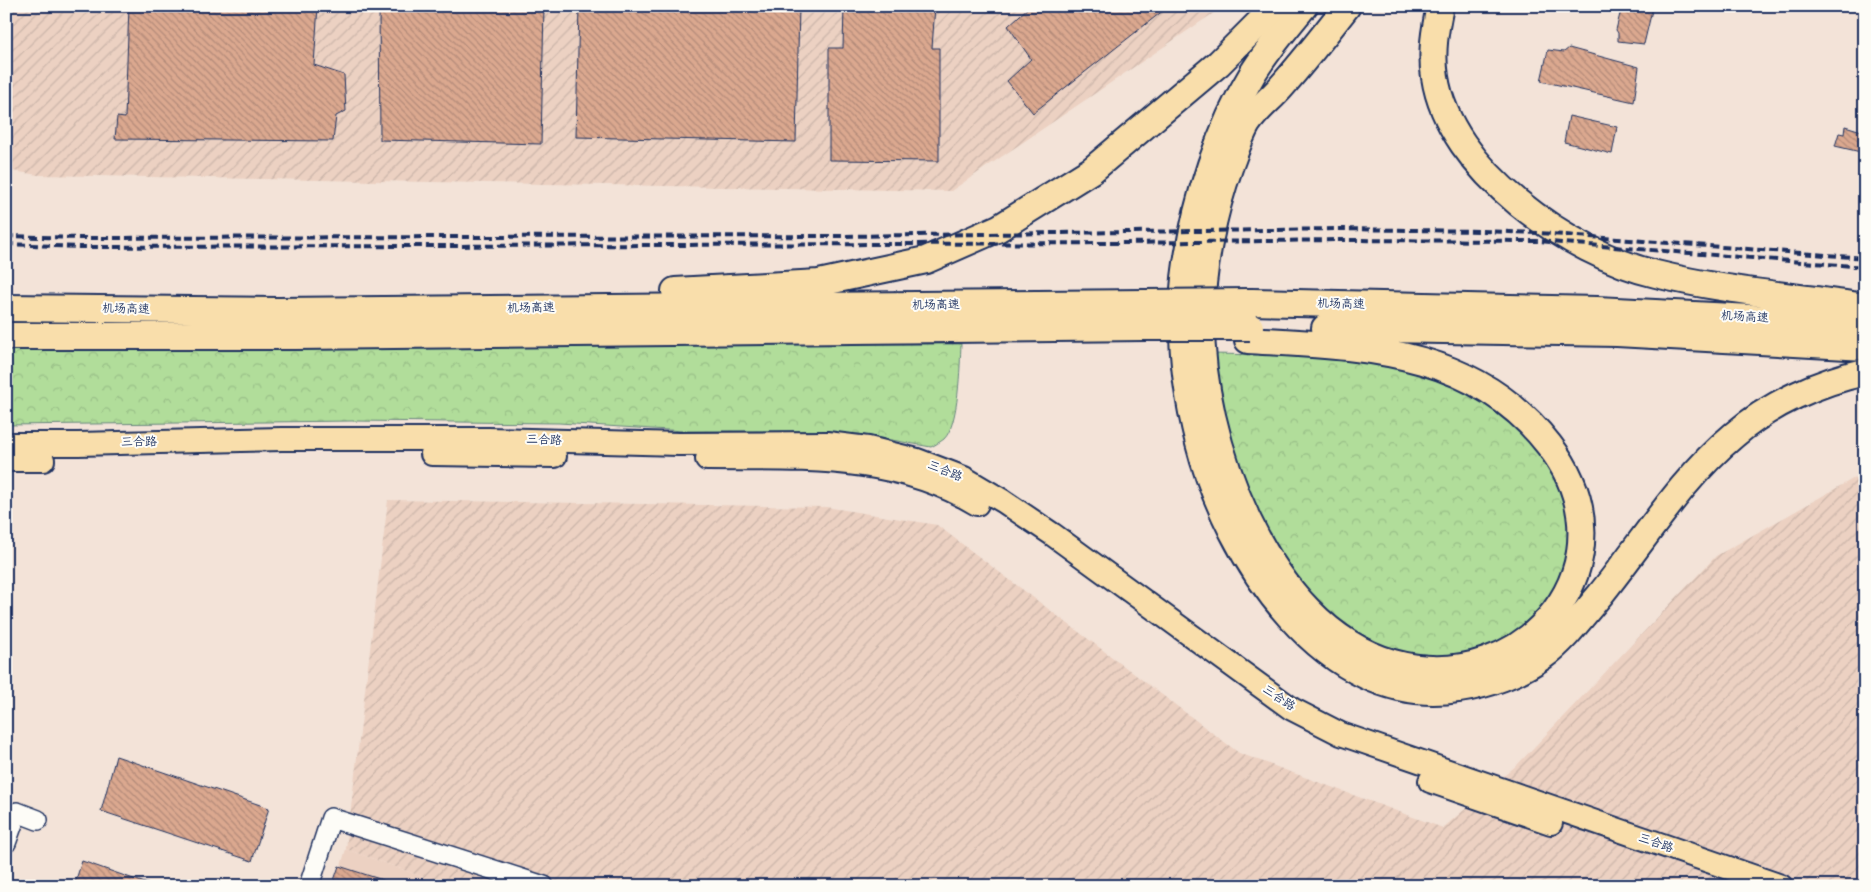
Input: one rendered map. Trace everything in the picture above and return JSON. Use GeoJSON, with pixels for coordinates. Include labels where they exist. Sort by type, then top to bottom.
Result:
{"type":"FeatureCollection","features":[{"type":"Feature","properties":{"kind":"highway"},"geometry":{"type":"LineString","coordinates":[[414,309],[819,283],[926,260],[999,228],[1092,170],[1219,62],[1276,6]]}},
{"type":"Feature","properties":{"kind":"highway"},"geometry":{"type":"LineString","coordinates":[[1304,6],[1253,73],[1231,117],[1209,174],[1194,223],[1186,267],[1183,315],[1184,358],[1199,445],[1218,498],[1242,548],[1266,588],[1292,619],[1317,645],[1341,662],[1375,678],[1404,688],[1430,691],[1457,690],[1484,684],[1541,657],[1561,641],[1583,616],[1678,495],[1734,435],[1786,402],[1815,388],[1865,372]]}},
{"type":"Feature","properties":{"kind":"highway"},"geometry":{"type":"LineString","coordinates":[[1249,334],[1359,347],[1410,356],[1452,370],[1499,395],[1534,426],[1556,453],[1572,484],[1581,512],[1579,560],[1572,581],[1559,606],[1542,627],[1523,643],[1499,656],[1476,665],[1446,669],[1419,668],[1396,664],[1373,656],[1344,641],[1319,621],[1297,599],[1271,561],[1244,514],[1224,462],[1210,402],[1202,326],[1204,283],[1213,224],[1229,166],[1248,123],[1282,86],[1347,6]]}},
{"type":"Feature","properties":{"kind":"highway"},"geometry":{"type":"LineString","coordinates":[[1440,6],[1433,38],[1435,78],[1448,116],[1466,148],[1488,176],[1553,230],[1608,257],[1654,274],[1740,290],[1865,307]]}},
{"type":"Feature","properties":{"kind":"highway","name":"机场高速"},"geometry":{"type":"LineString","coordinates":[[6,336],[306,336],[1145,315],[1251,302],[1597,310],[1865,324]]}},
{"type":"Feature","properties":{"kind":"highway","name":"机场高速"},"geometry":{"type":"LineString","coordinates":[[6,308],[278,311],[414,309],[1145,315],[1249,334],[1616,333],[1865,347]]}},
{"type":"Feature","properties":{"kind":"main road","name":"三合路"},"geometry":{"type":"LineString","coordinates":[[6,444],[282,439],[488,439],[679,444],[827,443],[868,448],[917,460],[964,478],[1003,501],[1052,534],[1292,709],[1341,734],[1781,886]]}},
{"type":"Feature","properties":{"kind":"main road","name":"三合路"},"geometry":{"type":"LineString","coordinates":[[6,460],[283,453],[824,460],[864,463],[911,475],[959,493],[998,516],[1053,553],[1285,723],[1319,740],[1414,776],[1733,886]]}},
{"type":"Feature","properties":{"kind":"street"},"geometry":{"type":"LineString","coordinates":[[6,843],[17,812],[38,820]]}},
{"type":"Feature","properties":{"kind":"street"},"geometry":{"type":"LineString","coordinates":[[309,886],[331,818],[544,886]]}},
{"type":"Feature","properties":{"kind":"shaded area"},"geometry":{"type":"Polygon","coordinates":[[[6,6],[1224,6],[951,191],[38,175],[6,170],[6,6]]]}},
{"type":"Feature","properties":{"kind":"shaded area"},"geometry":{"type":"Polygon","coordinates":[[[1865,472],[1865,886],[448,886],[346,849],[388,500],[826,507],[937,525],[1239,753],[1443,828],[1518,764],[1716,556],[1865,472]]]}},
{"type":"Feature","properties":{"kind":"shaded area"},"geometry":{"type":"Polygon","coordinates":[[[346,849],[448,886],[335,886],[346,849]]]}},
{"type":"Feature","properties":{"kind":"green space"},"geometry":{"type":"Polygon","coordinates":[[[6,342],[961,344],[958,394],[953,421],[944,439],[931,447],[858,434],[811,431],[684,431],[559,423],[352,421],[6,425],[6,342]]]}},
{"type":"Feature","properties":{"kind":"green space"},"geometry":{"type":"Polygon","coordinates":[[[1211,354],[1272,355],[1402,364],[1452,382],[1498,408],[1530,437],[1557,475],[1571,516],[1571,560],[1546,610],[1490,652],[1428,662],[1360,642],[1298,587],[1241,486],[1211,354]]]}},
{"type":"Feature","properties":{"kind":"building"},"geometry":{"type":"Polygon","coordinates":[[[129,6],[318,6],[314,65],[344,75],[346,111],[336,116],[333,141],[115,139],[117,117],[125,118],[129,6]]]}},
{"type":"Feature","properties":{"kind":"building"},"geometry":{"type":"Polygon","coordinates":[[[379,6],[544,6],[541,144],[380,140],[379,6]]]}},
{"type":"Feature","properties":{"kind":"building"},"geometry":{"type":"Polygon","coordinates":[[[579,6],[799,6],[796,142],[576,137],[579,6]]]}},
{"type":"Feature","properties":{"kind":"building"},"geometry":{"type":"Polygon","coordinates":[[[844,6],[935,6],[932,48],[939,48],[939,161],[829,160],[829,48],[843,48],[844,6]]]}},
{"type":"Feature","properties":{"kind":"building"},"geometry":{"type":"Polygon","coordinates":[[[1030,6],[1169,6],[1033,113],[1007,81],[1031,59],[1008,26],[1030,6]]]}},
{"type":"Feature","properties":{"kind":"building"},"geometry":{"type":"Polygon","coordinates":[[[1622,6],[1653,6],[1644,44],[1618,41],[1616,30],[1622,6]]]}},
{"type":"Feature","properties":{"kind":"building"},"geometry":{"type":"Polygon","coordinates":[[[1569,48],[1639,67],[1634,102],[1541,81],[1548,50],[1564,52],[1569,48]]]}},
{"type":"Feature","properties":{"kind":"building"},"geometry":{"type":"Polygon","coordinates":[[[1569,116],[1617,127],[1612,154],[1564,142],[1569,116]]]}},
{"type":"Feature","properties":{"kind":"building"},"geometry":{"type":"Polygon","coordinates":[[[1845,126],[1865,132],[1865,153],[1835,146],[1839,133],[1844,134],[1845,126]]]}},
{"type":"Feature","properties":{"kind":"building"},"geometry":{"type":"Polygon","coordinates":[[[116,756],[269,808],[252,861],[101,811],[116,756]]]}},
{"type":"Feature","properties":{"kind":"building"},"geometry":{"type":"Polygon","coordinates":[[[82,861],[148,884],[147,886],[74,886],[82,861]]]}},
{"type":"Feature","properties":{"kind":"building"},"geometry":{"type":"Polygon","coordinates":[[[339,866],[392,883],[392,886],[332,886],[339,866]]]}},
{"type":"Feature","properties":{"kind":"railway"},"geometry":{"type":"LineString","coordinates":[[6,236],[79,238],[845,236],[1340,229],[1539,233],[1865,258]]}},
{"type":"Feature","properties":{"kind":"railway"},"geometry":{"type":"LineString","coordinates":[[6,244],[80,247],[1121,243],[1340,240],[1538,241],[1865,267]]}}]}
